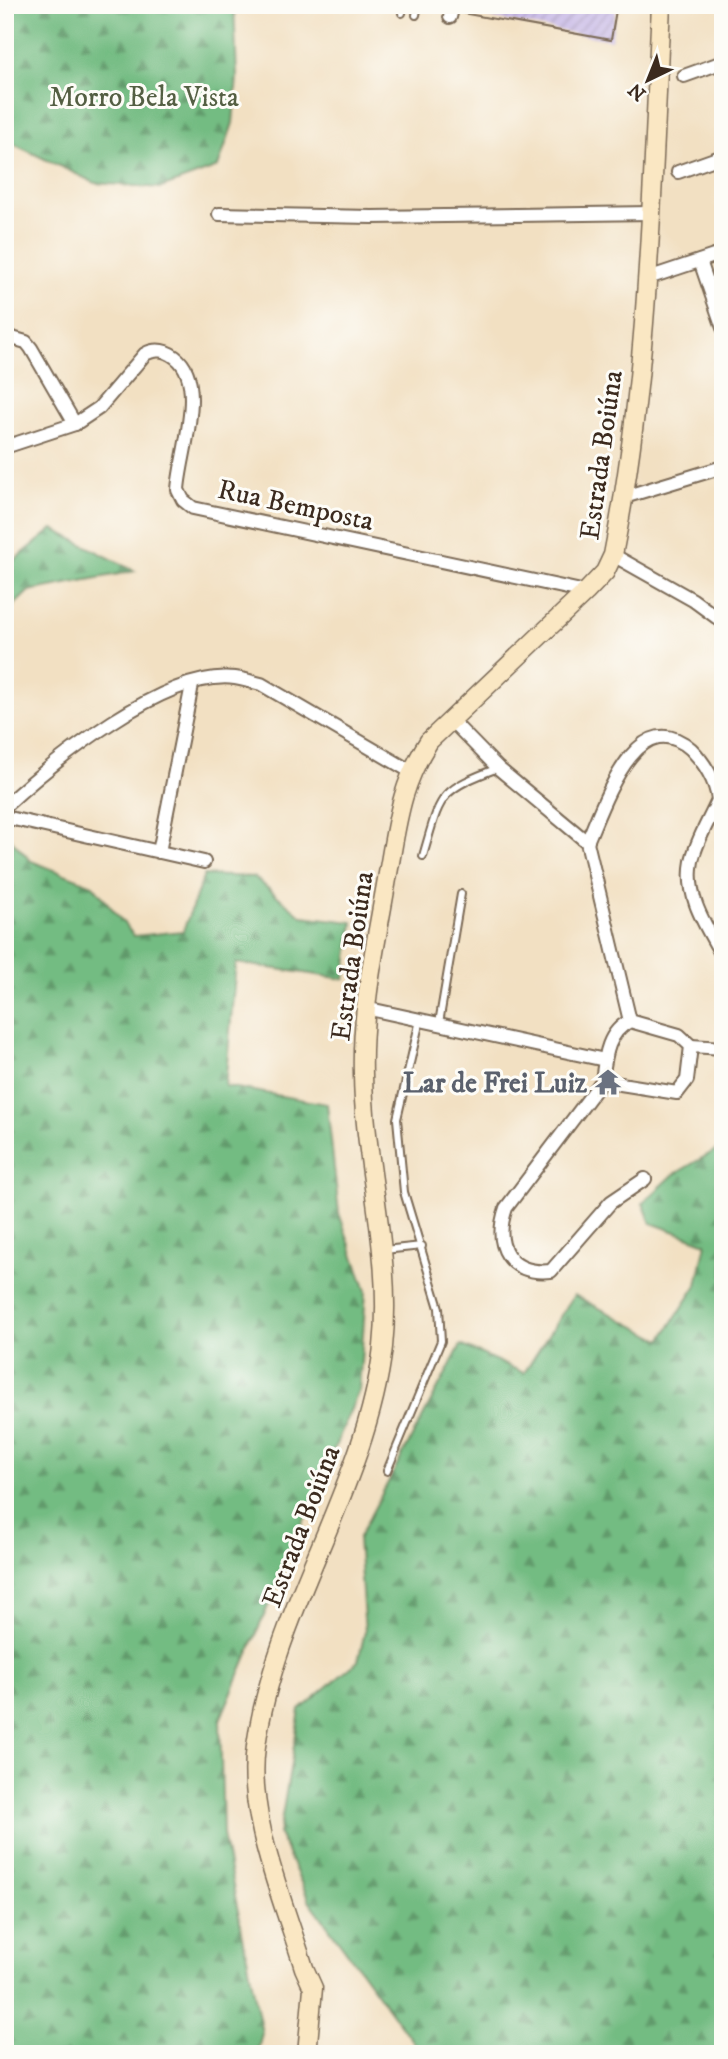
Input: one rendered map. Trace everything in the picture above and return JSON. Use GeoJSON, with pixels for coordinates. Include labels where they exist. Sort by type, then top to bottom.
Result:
{"type":"FeatureCollection","features":[{"type":"Feature","properties":{"kind":"street","name":"Estrada Boiúna"},"geometry":{"type":"LineString","coordinates":[[307,2054],[313,1989],[304,1968],[258,1814],[256,1747],[272,1680],[306,1580],[368,1421],[383,1345],[382,1250],[363,1076],[365,1008],[397,824],[410,771],[429,741],[586,593],[605,572],[613,555],[633,434],[651,213],[661,5]]}},
{"type":"Feature","properties":{"kind":"street"},"geometry":{"type":"LineString","coordinates":[[684,76],[723,62]]}},
{"type":"Feature","properties":{"kind":"street"},"geometry":{"type":"LineString","coordinates":[[678,172],[723,156]]}},
{"type":"Feature","properties":{"kind":"street"},"geometry":{"type":"LineString","coordinates":[[219,214],[372,217],[651,213]]}},
{"type":"Feature","properties":{"kind":"street"},"geometry":{"type":"LineString","coordinates":[[645,279],[723,253]]}},
{"type":"Feature","properties":{"kind":"street"},"geometry":{"type":"LineString","coordinates":[[700,261],[723,328]]}},
{"type":"Feature","properties":{"kind":"street"},"geometry":{"type":"LineString","coordinates":[[5,336],[26,342],[32,348],[75,424]]}},
{"type":"Feature","properties":{"kind":"street","name":"Rua Bemposta"},"geometry":{"type":"LineString","coordinates":[[5,447],[75,424],[99,408],[145,354],[155,349],[169,353],[183,363],[190,377],[190,417],[178,490],[183,500],[193,508],[586,593]]}},
{"type":"Feature","properties":{"kind":"street"},"geometry":{"type":"LineString","coordinates":[[624,497],[723,467]]}},
{"type":"Feature","properties":{"kind":"street"},"geometry":{"type":"LineString","coordinates":[[613,555],[693,600],[723,622]]}},
{"type":"Feature","properties":{"kind":"street"},"geometry":{"type":"LineString","coordinates":[[5,806],[48,766],[114,720],[192,685],[233,678],[261,684],[410,771]]}},
{"type":"Feature","properties":{"kind":"street"},"geometry":{"type":"LineString","coordinates":[[159,852],[192,685]]}},
{"type":"Feature","properties":{"kind":"street"},"geometry":{"type":"LineString","coordinates":[[450,719],[498,768],[587,842],[630,1021]]}},
{"type":"Feature","properties":{"kind":"street"},"geometry":{"type":"LineString","coordinates":[[587,842],[630,756],[651,738],[665,736],[682,741],[702,759],[717,791],[718,800],[693,859],[691,887],[696,906],[723,957]]}},
{"type":"Feature","properties":{"kind":"street"},"geometry":{"type":"LineString","coordinates":[[5,817],[204,862]]}},
{"type":"Feature","properties":{"kind":"street"},"geometry":{"type":"LineString","coordinates":[[365,1008],[605,1060]]}},
{"type":"Feature","properties":{"kind":"street"},"geometry":{"type":"LineString","coordinates":[[645,1179],[611,1202],[551,1271],[532,1273],[515,1265],[503,1247],[500,1224],[506,1208],[602,1081],[605,1060],[618,1028],[630,1021],[679,1035],[691,1046],[723,1048]]}},
{"type":"Feature","properties":{"kind":"street"},"geometry":{"type":"LineString","coordinates":[[602,1081],[677,1093],[687,1080],[691,1046]]}},
{"type":"Feature","properties":{"kind":"lane"},"geometry":{"type":"LineString","coordinates":[[416,15],[418,5]]}},
{"type":"Feature","properties":{"kind":"lane"},"geometry":{"type":"LineString","coordinates":[[423,856],[439,803],[445,793],[458,783],[498,768]]}},
{"type":"Feature","properties":{"kind":"lane"},"geometry":{"type":"LineString","coordinates":[[439,1023],[461,894]]}},
{"type":"Feature","properties":{"kind":"lane"},"geometry":{"type":"LineString","coordinates":[[387,1471],[441,1341],[439,1308],[404,1192],[397,1119],[420,1019]]}},
{"type":"Feature","properties":{"kind":"lane"},"geometry":{"type":"LineString","coordinates":[[382,1250],[422,1246]]}},
{"type":"Feature","properties":{"kind":"green space","name":"Morro Bela Vista"},"geometry":{"type":"Polygon","coordinates":[[[5,5],[234,5],[237,77],[233,123],[218,167],[161,188],[95,183],[5,140],[5,5]]]}},
{"type":"Feature","properties":{"kind":"green space"},"geometry":{"type":"Polygon","coordinates":[[[53,529],[135,571],[29,591],[5,614],[5,561],[11,563],[53,529]]]}},
{"type":"Feature","properties":{"kind":"green space"},"geometry":{"type":"Polygon","coordinates":[[[5,833],[31,861],[93,885],[134,936],[183,931],[204,875],[254,877],[302,916],[353,922],[345,979],[236,963],[225,1086],[327,1104],[339,1213],[366,1291],[359,1390],[220,1720],[223,1835],[262,2033],[257,2054],[5,2054],[5,833]]]}},
{"type":"Feature","properties":{"kind":"green space"},"geometry":{"type":"Polygon","coordinates":[[[723,1146],[723,2054],[413,2054],[415,2045],[309,1900],[279,1834],[300,1710],[358,1661],[365,1632],[358,1539],[461,1345],[524,1373],[574,1295],[661,1340],[697,1285],[706,1243],[651,1223],[643,1203],[673,1175],[723,1146]]]}},
{"type":"Feature","properties":{"kind":"building"},"geometry":{"type":"Polygon","coordinates":[[[464,5],[591,5],[616,10],[611,40],[462,13],[464,5]]]}},
{"type":"Feature","properties":{"kind":"place","name":"Lar de Frei Luiz"},"geometry":{"type":"Point","coordinates":[608,1082]}}]}
